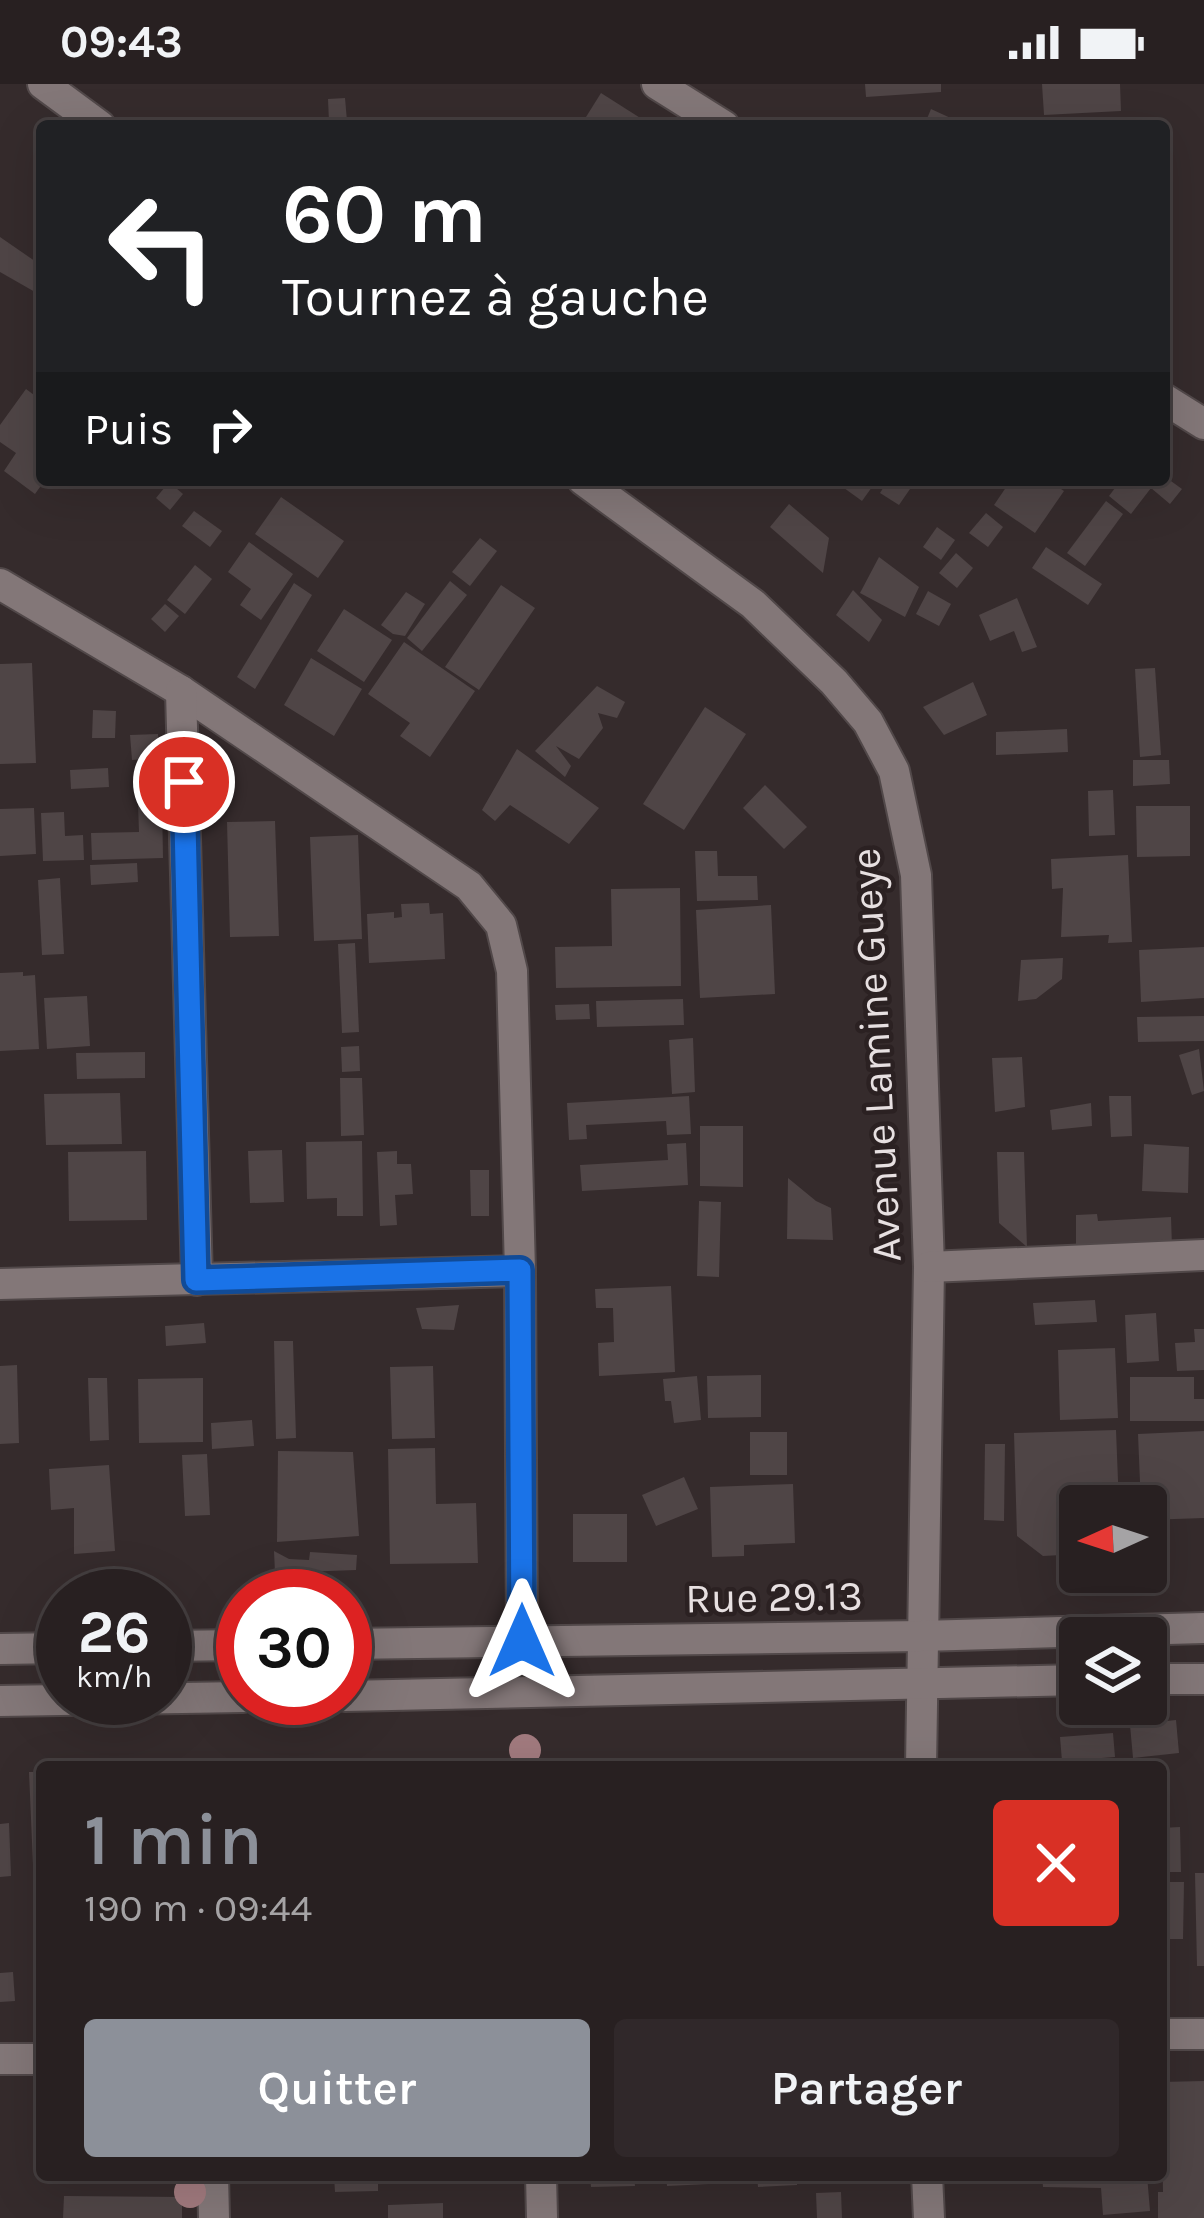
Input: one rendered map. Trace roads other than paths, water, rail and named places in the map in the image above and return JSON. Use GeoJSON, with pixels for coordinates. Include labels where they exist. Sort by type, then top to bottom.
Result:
{"type":"FeatureCollection","features":[{"type":"Feature","properties":{"kind":"street"},"geometry":{"type":"LineString","coordinates":[[43,84],[92,120]]}},
{"type":"Feature","properties":{"kind":"street"},"geometry":{"type":"LineString","coordinates":[[656,84],[714,120]]}},
{"type":"Feature","properties":{"kind":"street"},"geometry":{"type":"LineString","coordinates":[[1170,404],[1204,424]]}},
{"type":"Feature","properties":{"kind":"street","name":"Avenue Lamine Gueye"},"geometry":{"type":"LineString","coordinates":[[591,486],[753,604],[857,709],[894,771],[916,875],[929,1267],[921,1761]]}},
{"type":"Feature","properties":{"kind":"street"},"geometry":{"type":"LineString","coordinates":[[0,584],[181,692],[470,886],[501,925],[512,971],[522,1641]]}},
{"type":"Feature","properties":{"kind":"street"},"geometry":{"type":"LineString","coordinates":[[181,692],[196,1280]]}},
{"type":"Feature","properties":{"kind":"street"},"geometry":{"type":"LineString","coordinates":[[929,1267],[1204,1255]]}},
{"type":"Feature","properties":{"kind":"street"},"geometry":{"type":"LineString","coordinates":[[0,1284],[520,1270]]}},
{"type":"Feature","properties":{"kind":"street","name":"Rue 29.13"},"geometry":{"type":"LineString","coordinates":[[372,1644],[1204,1628]]}},
{"type":"Feature","properties":{"kind":"street"},"geometry":{"type":"LineString","coordinates":[[0,1649],[36,1648]]}},
{"type":"Feature","properties":{"kind":"street"},"geometry":{"type":"LineString","coordinates":[[1167,1679],[1204,1679]]}},
{"type":"Feature","properties":{"kind":"street"},"geometry":{"type":"LineString","coordinates":[[372,1695],[1059,1680]]}},
{"type":"Feature","properties":{"kind":"street"},"geometry":{"type":"LineString","coordinates":[[0,1701],[216,1697]]}},
{"type":"Feature","properties":{"kind":"street"},"geometry":{"type":"LineString","coordinates":[[1167,2034],[1204,2034]]}},
{"type":"Feature","properties":{"kind":"street"},"geometry":{"type":"LineString","coordinates":[[0,2059],[36,2059]]}},
{"type":"Feature","properties":{"kind":"street"},"geometry":{"type":"LineString","coordinates":[[213,2181],[214,2218]]}},
{"type":"Feature","properties":{"kind":"street"},"geometry":{"type":"LineString","coordinates":[[541,2181],[542,2218]]}},
{"type":"Feature","properties":{"kind":"street"},"geometry":{"type":"LineString","coordinates":[[927,2181],[929,2218]]}}]}
